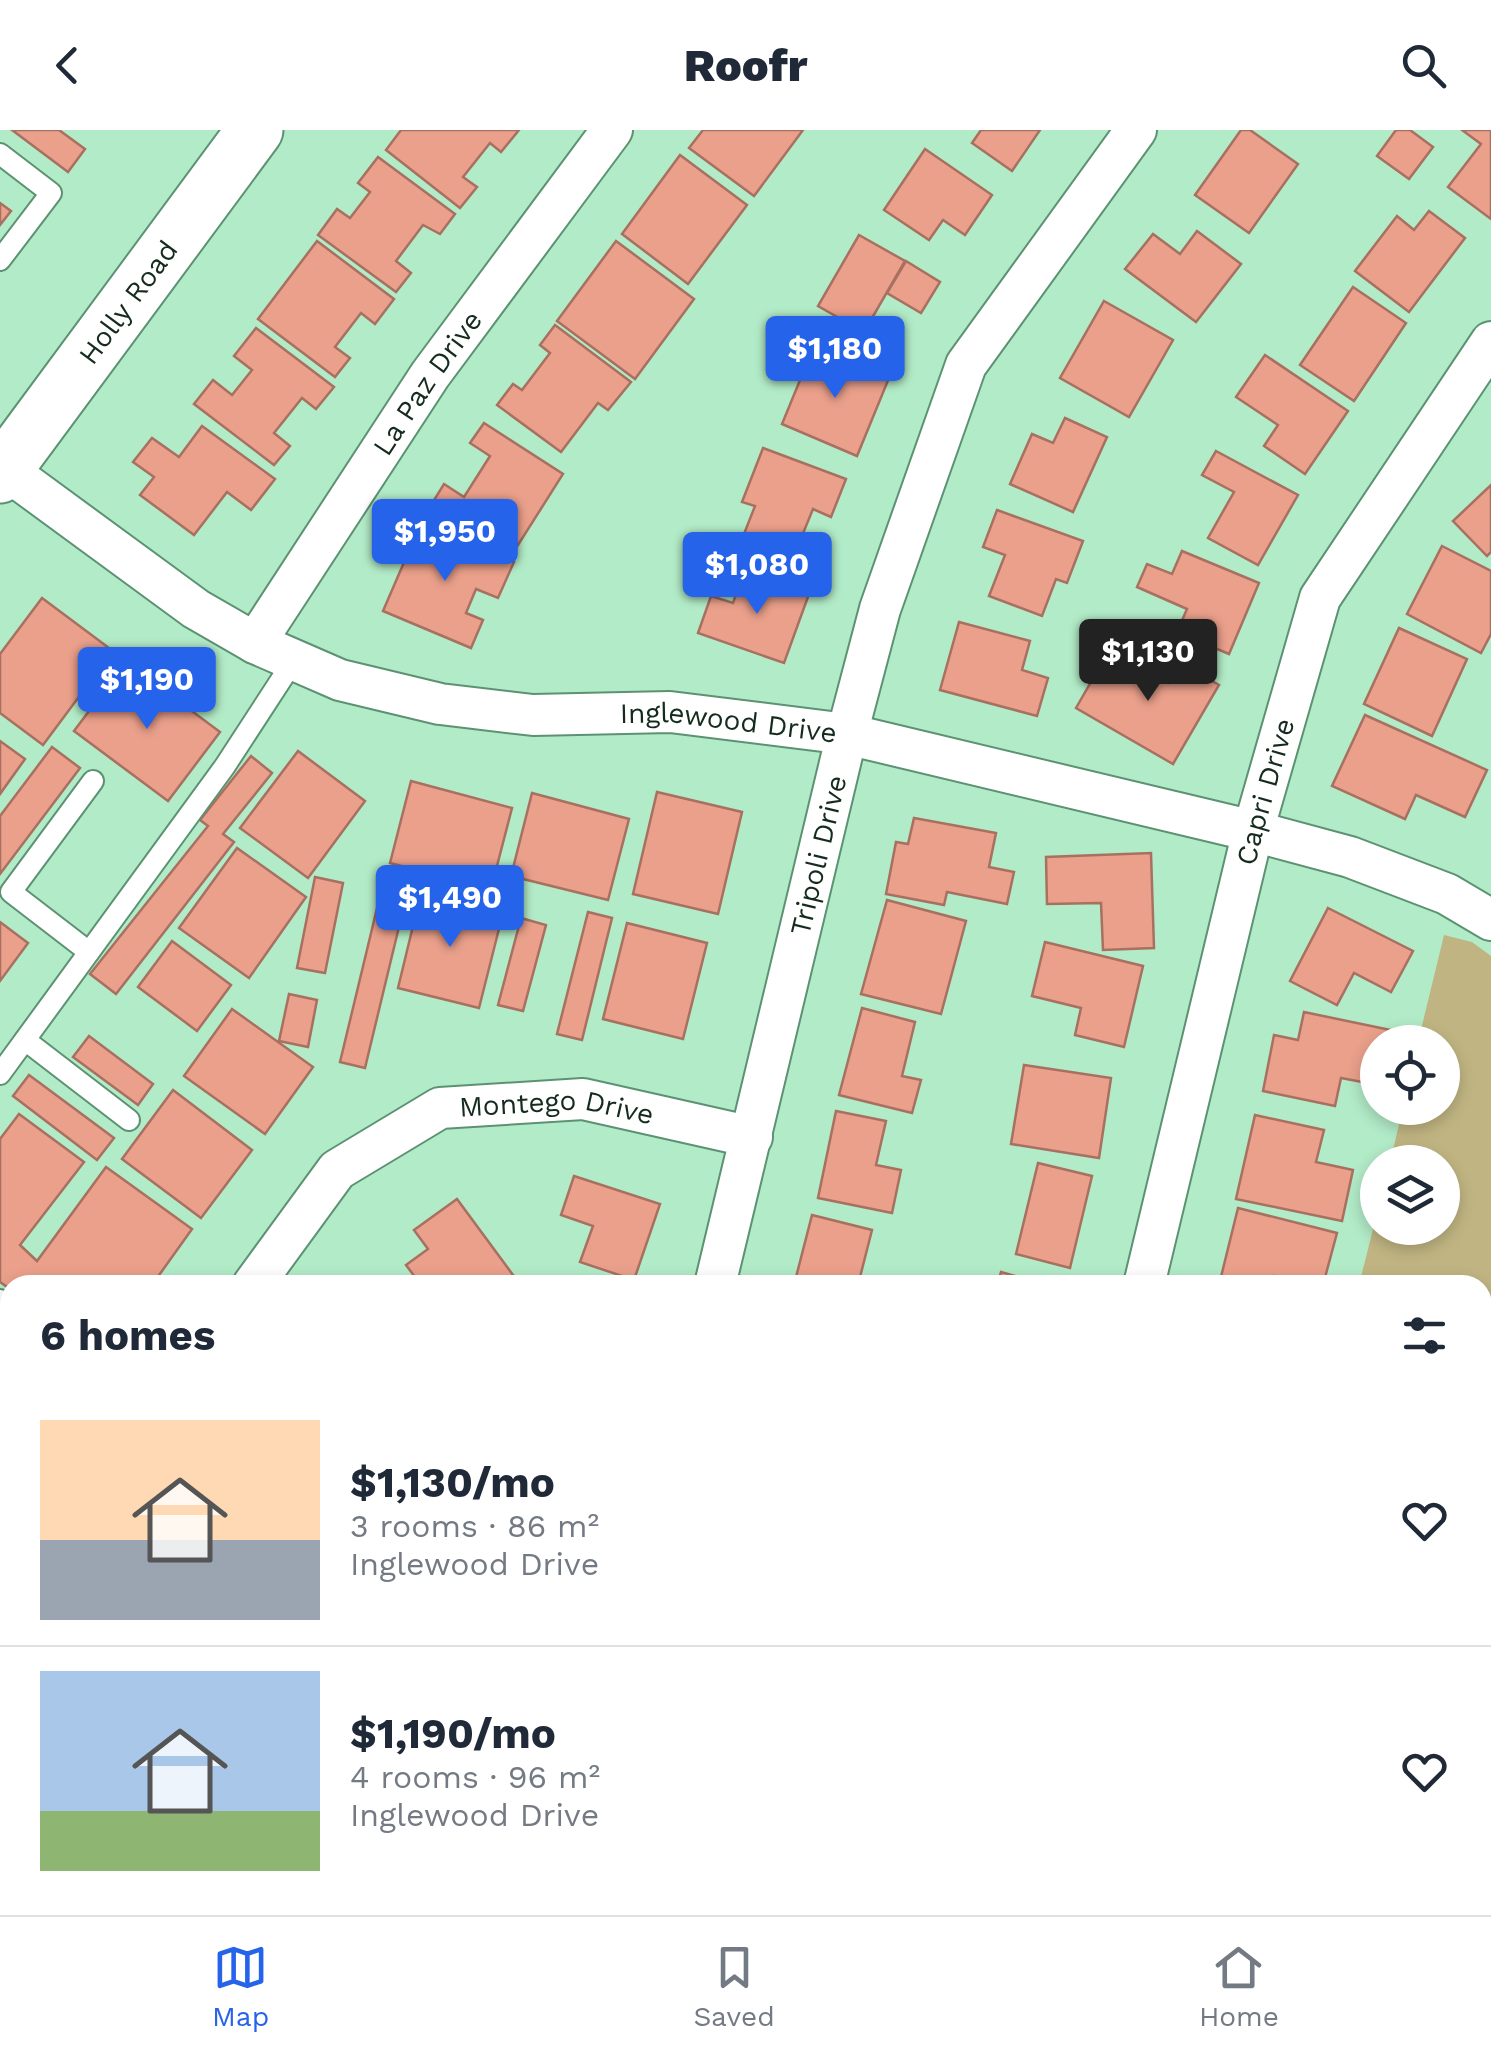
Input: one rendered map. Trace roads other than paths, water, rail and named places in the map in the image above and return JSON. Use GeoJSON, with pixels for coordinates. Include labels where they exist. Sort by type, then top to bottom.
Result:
{"type":"FeatureCollection","features":[{"type":"Feature","properties":{"kind":"main road","name":"Holly Road"},"geometry":{"type":"LineString","coordinates":[[2,472],[255,130]]}},
{"type":"Feature","properties":{"kind":"street","name":"La Paz Drive"},"geometry":{"type":"LineString","coordinates":[[255,644],[430,376],[612,130]]}},
{"type":"Feature","properties":{"kind":"street","name":"Tripoli Drive"},"geometry":{"type":"LineString","coordinates":[[718,1275],[880,609],[966,364],[1136,130]]}},
{"type":"Feature","properties":{"kind":"street","name":"Capri Drive"},"geometry":{"type":"LineString","coordinates":[[1146,1275],[1253,830],[1320,598],[1485,362]]}},
{"type":"Feature","properties":{"kind":"street","name":"Inglewood Drive"},"geometry":{"type":"LineString","coordinates":[[2,472],[196,609],[255,644],[340,680],[440,704],[533,715],[670,712],[847,734],[1253,830],[1350,857],[1447,894],[1491,920]]}},
{"type":"Feature","properties":{"kind":"street","name":"Montego Drive"},"geometry":{"type":"LineString","coordinates":[[260,1275],[337,1170],[440,1108],[583,1099],[752,1138]]}},
{"type":"Feature","properties":{"kind":"lane"},"geometry":{"type":"LineString","coordinates":[[0,154],[51,192],[0,260]]}},
{"type":"Feature","properties":{"kind":"lane"},"geometry":{"type":"LineString","coordinates":[[0,1074],[225,766],[294,660]]}},
{"type":"Feature","properties":{"kind":"lane"},"geometry":{"type":"LineString","coordinates":[[89,952],[11,892],[93,781]]}},
{"type":"Feature","properties":{"kind":"lane"},"geometry":{"type":"LineString","coordinates":[[25,1040],[129,1120]]}}]}
